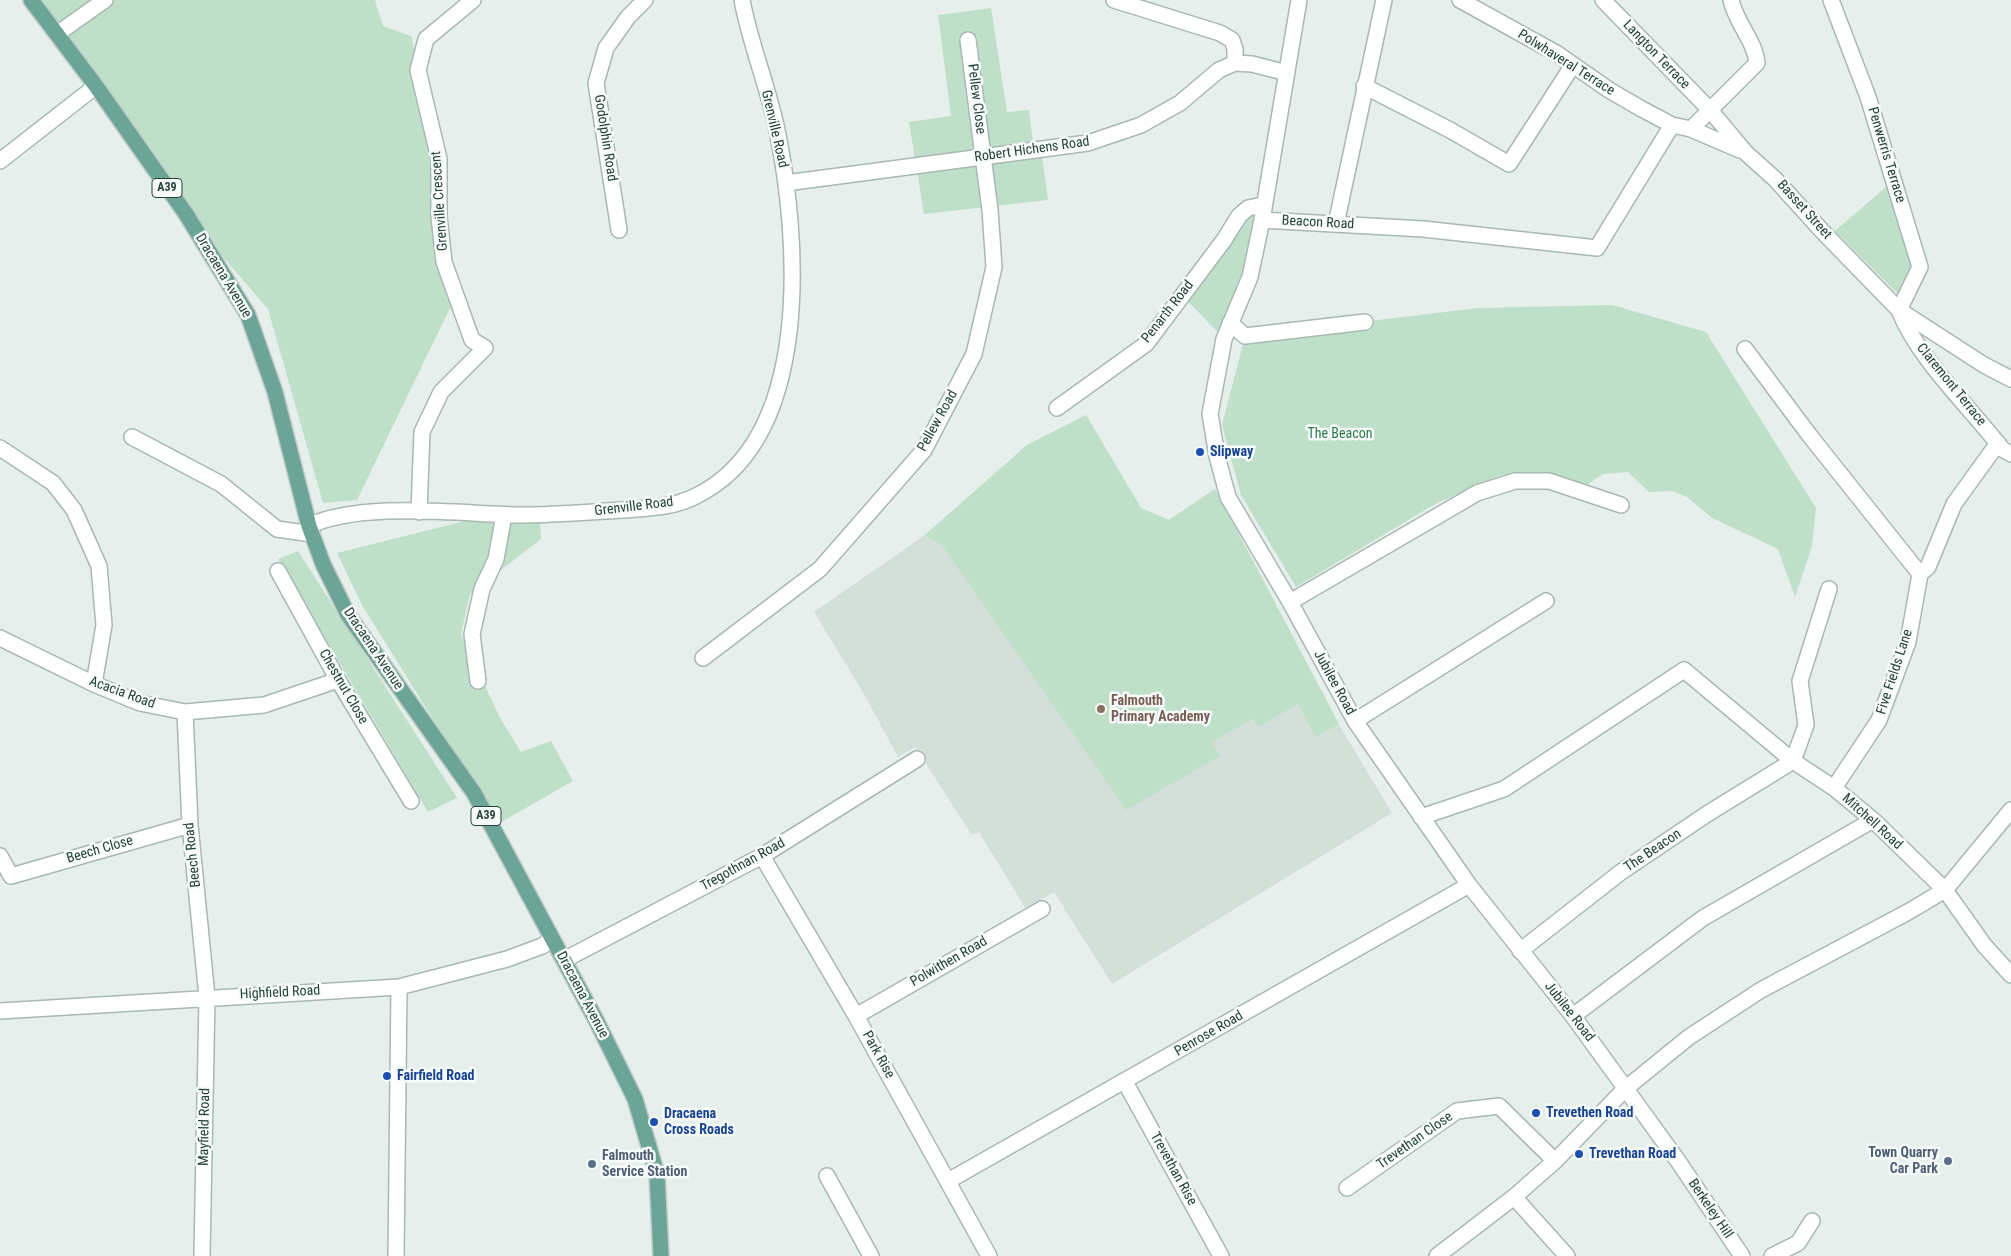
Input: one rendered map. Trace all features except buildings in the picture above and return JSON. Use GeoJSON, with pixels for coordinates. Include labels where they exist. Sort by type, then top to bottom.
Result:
{"type":"FeatureCollection","features":[{"type":"Feature","properties":{"kind":"main road","name":"Dracaena Avenue"},"geometry":{"type":"LineString","coordinates":[[31,0],[96,86],[186,214],[248,315],[275,392],[311,530],[323,564],[348,615],[474,793],[564,960],[635,1099],[657,1174],[661,1256]]}},
{"type":"Feature","properties":{"kind":"street"},"geometry":{"type":"LineString","coordinates":[[57,34],[106,0]]}},
{"type":"Feature","properties":{"kind":"street","name":"Grenville Crescent"},"geometry":{"type":"LineString","coordinates":[[419,512],[422,432],[441,392],[485,348],[472,340],[444,262],[439,218],[439,159],[418,70],[426,40],[473,0]]}},
{"type":"Feature","properties":{"kind":"street","name":"Godolphin Road"},"geometry":{"type":"LineString","coordinates":[[618,230],[596,83],[606,48],[628,17],[645,0]]}},
{"type":"Feature","properties":{"kind":"street","name":"Grenville Road"},"geometry":{"type":"LineString","coordinates":[[311,530],[320,521],[350,513],[419,512],[561,515],[666,506],[695,497],[732,471],[754,442],[769,411],[786,360],[792,324],[793,264],[786,182],[776,129],[746,23],[742,0]]}},
{"type":"Feature","properties":{"kind":"street"},"geometry":{"type":"LineString","coordinates":[[1114,0],[1220,33],[1232,40],[1235,49],[1235,63],[1252,64],[1287,73]]}},
{"type":"Feature","properties":{"kind":"street","name":"Beacon Road"},"geometry":{"type":"LineString","coordinates":[[1299,0],[1262,213],[1336,224],[1423,229],[1597,248],[1672,125]]}},
{"type":"Feature","properties":{"kind":"street"},"geometry":{"type":"LineString","coordinates":[[1336,224],[1364,86],[1384,0]]}},
{"type":"Feature","properties":{"kind":"street","name":"Polwhaveral Terrace"},"geometry":{"type":"LineString","coordinates":[[1460,0],[1556,53],[1609,90],[1672,125],[1691,129],[1746,153]]}},
{"type":"Feature","properties":{"kind":"street","name":"Langton Terrace"},"geometry":{"type":"LineString","coordinates":[[1603,0],[1710,110]]}},
{"type":"Feature","properties":{"kind":"street"},"geometry":{"type":"LineString","coordinates":[[1691,129],[1757,64],[1756,53],[1734,14],[1732,0]]}},
{"type":"Feature","properties":{"kind":"street","name":"Penwerris Terrace"},"geometry":{"type":"LineString","coordinates":[[1830,0],[1868,97],[1920,267],[1899,310]]}},
{"type":"Feature","properties":{"kind":"street","name":"Pellew Close"},"geometry":{"type":"LineString","coordinates":[[968,40],[983,157]]}},
{"type":"Feature","properties":{"kind":"street","name":"Robert Hichens Road"},"geometry":{"type":"LineString","coordinates":[[786,182],[1088,143],[1141,125],[1180,103],[1219,70],[1235,63]]}},
{"type":"Feature","properties":{"kind":"street"},"geometry":{"type":"LineString","coordinates":[[1364,86],[1509,164],[1573,65]]}},
{"type":"Feature","properties":{"kind":"street"},"geometry":{"type":"LineString","coordinates":[[0,161],[96,86]]}},
{"type":"Feature","properties":{"kind":"street","name":"Basset Street"},"geometry":{"type":"LineString","coordinates":[[1710,110],[1746,153],[1775,179],[1823,232],[1899,310]]}},
{"type":"Feature","properties":{"kind":"street","name":"Pellew Road"},"geometry":{"type":"LineString","coordinates":[[704,658],[820,569],[924,450],[974,354],[994,267],[990,210],[983,157]]}},
{"type":"Feature","properties":{"kind":"street","name":"Penarth Road"},"geometry":{"type":"LineString","coordinates":[[1057,408],[1146,344],[1224,240],[1238,216],[1248,208],[1262,213]]}},
{"type":"Feature","properties":{"kind":"street","name":"Jubilee Road"},"geometry":{"type":"LineString","coordinates":[[1262,213],[1250,277],[1224,339],[1210,414],[1217,456],[1228,497],[1290,602],[1355,721],[1469,885],[1520,952],[1573,1016],[1625,1089]]}},
{"type":"Feature","properties":{"kind":"street"},"geometry":{"type":"LineString","coordinates":[[1899,310],[1984,365],[2011,380]]}},
{"type":"Feature","properties":{"kind":"street","name":"Claremont Terrace"},"geometry":{"type":"LineString","coordinates":[[1899,310],[1906,327],[1927,357],[1998,443],[2011,454]]}},
{"type":"Feature","properties":{"kind":"street"},"geometry":{"type":"LineString","coordinates":[[1230,323],[1245,336],[1365,322]]}},
{"type":"Feature","properties":{"kind":"street"},"geometry":{"type":"LineString","coordinates":[[1745,349],[1810,436],[1920,574],[1928,567],[1954,504],[1998,443]]}},
{"type":"Feature","properties":{"kind":"street"},"geometry":{"type":"LineString","coordinates":[[132,437],[221,484],[277,529],[311,530]]}},
{"type":"Feature","properties":{"kind":"street"},"geometry":{"type":"LineString","coordinates":[[0,448],[54,483],[74,510],[99,566],[104,625],[94,684]]}},
{"type":"Feature","properties":{"kind":"street"},"geometry":{"type":"LineString","coordinates":[[1290,602],[1477,492],[1515,481],[1549,480],[1621,504]]}},
{"type":"Feature","properties":{"kind":"street"},"geometry":{"type":"LineString","coordinates":[[478,680],[472,634],[482,589],[496,558],[504,514]]}},
{"type":"Feature","properties":{"kind":"street","name":"Chestnut Close"},"geometry":{"type":"LineString","coordinates":[[278,571],[338,680],[411,801]]}},
{"type":"Feature","properties":{"kind":"street","name":"Five Fields Lane"},"geometry":{"type":"LineString","coordinates":[[1834,788],[1879,720],[1908,642],[1920,574]]}},
{"type":"Feature","properties":{"kind":"street"},"geometry":{"type":"LineString","coordinates":[[1793,761],[1806,725],[1800,681],[1829,589]]}},
{"type":"Feature","properties":{"kind":"street"},"geometry":{"type":"LineString","coordinates":[[1355,721],[1546,601]]}},
{"type":"Feature","properties":{"kind":"street","name":"Acacia Road"},"geometry":{"type":"LineString","coordinates":[[0,638],[94,684],[140,702],[185,712],[264,705],[338,680]]}},
{"type":"Feature","properties":{"kind":"street","name":"Mitchell Road"},"geometry":{"type":"LineString","coordinates":[[1421,817],[1504,789],[1684,670],[1793,761],[1834,788],[1873,820],[1945,890],[1984,945],[2011,975]]}},
{"type":"Feature","properties":{"kind":"street","name":"Beech Road"},"geometry":{"type":"LineString","coordinates":[[185,712],[190,825],[207,997]]}},
{"type":"Feature","properties":{"kind":"street","name":"Tregothnan Road"},"geometry":{"type":"LineString","coordinates":[[564,960],[762,856],[917,759]]}},
{"type":"Feature","properties":{"kind":"street","name":"The Beacon"},"geometry":{"type":"LineString","coordinates":[[1520,952],[1621,872],[1708,814],[1793,761]]}},
{"type":"Feature","properties":{"kind":"street"},"geometry":{"type":"LineString","coordinates":[[1437,1256],[1514,1197],[1555,1161],[1625,1089],[1689,1037],[1761,990],[1908,912],[1945,890],[2011,810]]}},
{"type":"Feature","properties":{"kind":"street"},"geometry":{"type":"LineString","coordinates":[[1573,1016],[1703,918],[1873,820]]}},
{"type":"Feature","properties":{"kind":"street","name":"Beech Close"},"geometry":{"type":"LineString","coordinates":[[0,856],[11,876],[190,825]]}},
{"type":"Feature","properties":{"kind":"street","name":"Park Rise"},"geometry":{"type":"LineString","coordinates":[[762,856],[856,1016],[990,1256]]}},
{"type":"Feature","properties":{"kind":"street","name":"Penrose Road"},"geometry":{"type":"LineString","coordinates":[[948,1181],[1469,885]]}},
{"type":"Feature","properties":{"kind":"street","name":"Polwithen Road"},"geometry":{"type":"LineString","coordinates":[[856,1016],[1042,909]]}},
{"type":"Feature","properties":{"kind":"street","name":"Highfield Road"},"geometry":{"type":"LineString","coordinates":[[0,1011],[207,997],[399,987],[507,959],[542,946],[552,939]]}},
{"type":"Feature","properties":{"kind":"street"},"geometry":{"type":"LineString","coordinates":[[396,1256],[399,987]]}},
{"type":"Feature","properties":{"kind":"street","name":"Mayfield Road"},"geometry":{"type":"LineString","coordinates":[[202,1256],[207,997]]}},
{"type":"Feature","properties":{"kind":"street","name":"Trevethan Rise"},"geometry":{"type":"LineString","coordinates":[[1125,1082],[1221,1256]]}},
{"type":"Feature","properties":{"kind":"street","name":"Berkeley Hill"},"geometry":{"type":"LineString","coordinates":[[1625,1089],[1678,1161],[1742,1256]]}},
{"type":"Feature","properties":{"kind":"street","name":"Trevethan Close"},"geometry":{"type":"LineString","coordinates":[[1347,1188],[1457,1111],[1498,1106],[1555,1161]]}},
{"type":"Feature","properties":{"kind":"street"},"geometry":{"type":"LineString","coordinates":[[828,1176],[871,1256]]}},
{"type":"Feature","properties":{"kind":"street"},"geometry":{"type":"LineString","coordinates":[[1514,1197],[1567,1256]]}},
{"type":"Feature","properties":{"kind":"street"},"geometry":{"type":"LineString","coordinates":[[1772,1256],[1798,1243],[1812,1221]]}},
{"type":"Feature","properties":{"kind":"shaded area","name":"Falmouth Primary Academy"},"geometry":{"type":"Polygon","coordinates":[[[1086,415],[1141,508],[1169,520],[1215,489],[1341,728],[1392,813],[1112,984],[1054,892],[1026,909],[979,832],[972,835],[915,747],[898,757],[864,694],[814,612],[925,535],[1027,445],[1086,415]]]}},
{"type":"Feature","properties":{"kind":"green space"},"geometry":{"type":"Polygon","coordinates":[[[29,0],[375,0],[383,26],[411,36],[439,159],[452,304],[357,500],[323,503],[268,309],[186,214],[29,0]]]}},
{"type":"Feature","properties":{"kind":"green space"},"geometry":{"type":"Polygon","coordinates":[[[991,8],[1007,112],[1029,110],[1033,142],[1040,140],[1048,200],[924,214],[909,122],[951,116],[938,15],[991,8]]]}},
{"type":"Feature","properties":{"kind":"green space"},"geometry":{"type":"Polygon","coordinates":[[[1887,186],[1913,269],[1899,295],[1835,231],[1887,186]]]}},
{"type":"Feature","properties":{"kind":"green space"},"geometry":{"type":"Polygon","coordinates":[[[1263,205],[1262,220],[1224,339],[1182,295],[1239,216],[1263,205]]]}},
{"type":"Feature","properties":{"kind":"green space","name":"The Beacon"},"geometry":{"type":"Polygon","coordinates":[[[1612,305],[1706,332],[1816,508],[1812,546],[1795,597],[1778,549],[1712,518],[1687,497],[1672,491],[1649,492],[1628,472],[1603,474],[1584,487],[1549,472],[1502,475],[1437,503],[1296,587],[1241,495],[1222,425],[1245,336],[1478,308],[1612,305]]]}},
{"type":"Feature","properties":{"kind":"green space"},"geometry":{"type":"Polygon","coordinates":[[[1086,415],[1141,508],[1169,520],[1215,489],[1339,724],[1316,737],[1298,704],[1258,727],[1253,719],[1212,742],[1220,756],[1126,810],[941,544],[925,535],[1027,445],[1086,415]]]}},
{"type":"Feature","properties":{"kind":"green space"},"geometry":{"type":"Polygon","coordinates":[[[465,521],[540,523],[541,539],[470,594],[461,634],[500,718],[521,752],[551,741],[573,781],[498,824],[362,605],[337,553],[465,521]]]}},
{"type":"Feature","properties":{"kind":"green space"},"geometry":{"type":"Polygon","coordinates":[[[298,551],[457,798],[428,812],[278,559],[298,551]]]}},
{"type":"Feature","properties":{"kind":"place","name":"Slipway"},"geometry":{"type":"Point","coordinates":[1200,452]}},
{"type":"Feature","properties":{"kind":"place","name":"Falmouth Primary Academy"},"geometry":{"type":"Point","coordinates":[1101,709]}},
{"type":"Feature","properties":{"kind":"place","name":"Fairfield Road"},"geometry":{"type":"Point","coordinates":[387,1076]}},
{"type":"Feature","properties":{"kind":"place","name":"Trevethen Road"},"geometry":{"type":"Point","coordinates":[1536,1113]}},
{"type":"Feature","properties":{"kind":"place","name":"Dracaena Cross Roads"},"geometry":{"type":"Point","coordinates":[654,1122]}},
{"type":"Feature","properties":{"kind":"place","name":"Trevethan Road"},"geometry":{"type":"Point","coordinates":[1579,1154]}},
{"type":"Feature","properties":{"kind":"place","name":"Town Quarry Car Park"},"geometry":{"type":"Point","coordinates":[1948,1161]}},
{"type":"Feature","properties":{"kind":"place","name":"Falmouth Service Station"},"geometry":{"type":"Point","coordinates":[592,1164]}}]}
